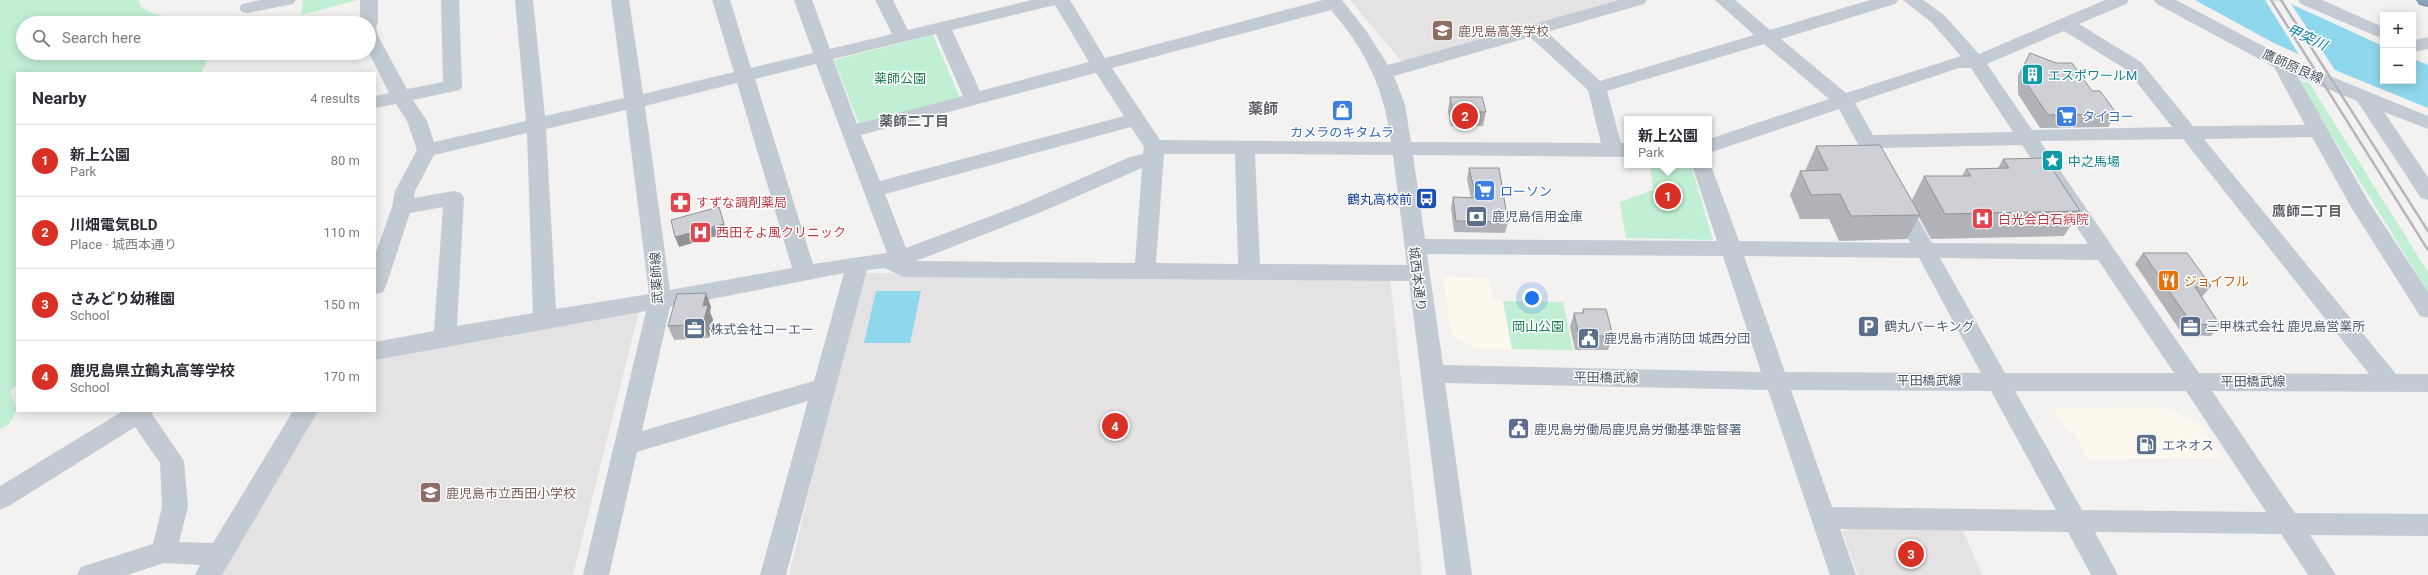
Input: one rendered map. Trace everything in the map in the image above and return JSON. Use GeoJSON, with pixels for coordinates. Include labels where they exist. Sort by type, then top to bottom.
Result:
{"type":"FeatureCollection","features":[{"type":"Feature","properties":{"kind":"street"},"geometry":{"type":"LineString","coordinates":[[258,5],[287,0]]}},
{"type":"Feature","properties":{"kind":"street"},"geometry":{"type":"LineString","coordinates":[[369,0],[369,16]]}},
{"type":"Feature","properties":{"kind":"street"},"geometry":{"type":"LineString","coordinates":[[376,102],[453,86],[450,0]]}},
{"type":"Feature","properties":{"kind":"street"},"geometry":{"type":"LineString","coordinates":[[524,0],[536,126],[545,320]]}},
{"type":"Feature","properties":{"kind":"street","name":"武薬師線"},"geometry":{"type":"LineString","coordinates":[[596,575],[660,300],[658,270],[620,0]]}},
{"type":"Feature","properties":{"kind":"street"},"geometry":{"type":"LineString","coordinates":[[721,0],[805,272]]}},
{"type":"Feature","properties":{"kind":"street"},"geometry":{"type":"LineString","coordinates":[[803,0],[850,132],[873,190],[894,260],[904,268],[1249,273],[1417,273]]}},
{"type":"Feature","properties":{"kind":"street"},"geometry":{"type":"LineString","coordinates":[[884,0],[902,37]]}},
{"type":"Feature","properties":{"kind":"street"},"geometry":{"type":"LineString","coordinates":[[973,0],[982,17]]}},
{"type":"Feature","properties":{"kind":"street"},"geometry":{"type":"LineString","coordinates":[[427,150],[536,126],[1054,0]]}},
{"type":"Feature","properties":{"kind":"street"},"geometry":{"type":"LineString","coordinates":[[1062,0],[1100,65],[1137,119],[1154,153],[1145,271]]}},
{"type":"Feature","properties":{"kind":"street"},"geometry":{"type":"LineString","coordinates":[[1383,73],[1638,0]]}},
{"type":"Feature","properties":{"kind":"street"},"geometry":{"type":"LineString","coordinates":[[1724,0],[1842,100],[1995,380],[2105,575]]}},
{"type":"Feature","properties":{"kind":"street"},"geometry":{"type":"LineString","coordinates":[[1597,88],[1889,0]]}},
{"type":"Feature","properties":{"kind":"street"},"geometry":{"type":"LineString","coordinates":[[1912,0],[1938,19],[1976,62],[2025,138],[2323,575]]}},
{"type":"Feature","properties":{"kind":"street","name":"鷹師原良線"},"geometry":{"type":"LineString","coordinates":[[2163,0],[2281,63],[2428,123]]}},
{"type":"Feature","properties":{"kind":"street"},"geometry":{"type":"LineString","coordinates":[[2307,0],[2380,33]]}},
{"type":"Feature","properties":{"kind":"street"},"geometry":{"type":"LineString","coordinates":[[850,132],[1333,2]]}},
{"type":"Feature","properties":{"kind":"street","name":"城西本通り"},"geometry":{"type":"LineString","coordinates":[[1333,2],[1356,28],[1383,73],[1395,106],[1402,148],[1417,273],[1458,575]]}},
{"type":"Feature","properties":{"kind":"street"},"geometry":{"type":"LineString","coordinates":[[1712,145],[1957,62],[1976,62],[2066,24],[2109,2]]}},
{"type":"Feature","properties":{"kind":"street"},"geometry":{"type":"LineString","coordinates":[[2066,24],[2134,66],[2389,382]]}},
{"type":"Feature","properties":{"kind":"street"},"geometry":{"type":"LineString","coordinates":[[942,27],[974,98]]}},
{"type":"Feature","properties":{"kind":"street"},"geometry":{"type":"LineString","coordinates":[[376,351],[445,337],[660,300],[805,272],[858,263],[894,260],[1032,208],[1137,162],[1154,153],[1245,148],[1620,150],[1597,88],[1534,30]]}},
{"type":"Feature","properties":{"kind":"street"},"geometry":{"type":"LineString","coordinates":[[2416,45],[2428,43]]}},
{"type":"Feature","properties":{"kind":"street"},"geometry":{"type":"LineString","coordinates":[[376,49],[401,97],[417,121],[427,150],[405,191],[402,207],[376,283]]}},
{"type":"Feature","properties":{"kind":"street"},"geometry":{"type":"LineString","coordinates":[[2281,63],[2317,131],[2358,202],[2428,310]]}},
{"type":"Feature","properties":{"kind":"street"},"geometry":{"type":"LineString","coordinates":[[2364,97],[2428,193]]}},
{"type":"Feature","properties":{"kind":"street"},"geometry":{"type":"LineString","coordinates":[[873,190],[1137,119]]}},
{"type":"Feature","properties":{"kind":"street"},"geometry":{"type":"LineString","coordinates":[[1866,142],[2025,138],[2037,135],[2317,131]]}},
{"type":"Feature","properties":{"kind":"street"},"geometry":{"type":"LineString","coordinates":[[1245,148],[1249,273]]}},
{"type":"Feature","properties":{"kind":"street"},"geometry":{"type":"LineString","coordinates":[[1703,168],[1732,248],[1843,575]]}},
{"type":"Feature","properties":{"kind":"street"},"geometry":{"type":"LineString","coordinates":[[402,207],[454,198],[445,337]]}},
{"type":"Feature","properties":{"kind":"street"},"geometry":{"type":"LineString","coordinates":[[1414,246],[2103,252]]}},
{"type":"Feature","properties":{"kind":"street"},"geometry":{"type":"LineString","coordinates":[[774,575],[823,388],[858,263]]}},
{"type":"Feature","properties":{"kind":"street","name":"平田橋武線"},"geometry":{"type":"LineString","coordinates":[[1431,374],[1777,380],[2428,383]]}},
{"type":"Feature","properties":{"kind":"street"},"geometry":{"type":"LineString","coordinates":[[627,445],[823,388]]}},
{"type":"Feature","properties":{"kind":"street"},"geometry":{"type":"LineString","coordinates":[[0,499],[140,412],[172,461],[175,507],[164,552]]}},
{"type":"Feature","properties":{"kind":"street"},"geometry":{"type":"LineString","coordinates":[[90,575],[164,552],[214,565],[305,412]]}},
{"type":"Feature","properties":{"kind":"street"},"geometry":{"type":"LineString","coordinates":[[1824,518],[2428,525]]}},
{"type":"Feature","properties":{"kind":"shaded area","name":"鹿児島高等学校"},"geometry":{"type":"Polygon","coordinates":[[[1350,0],[1619,0],[1402,62],[1350,0]]]}},
{"type":"Feature","properties":{"kind":"shaded area"},"geometry":{"type":"Polygon","coordinates":[[[867,273],[1390,277],[1422,575],[789,575],[860,278],[867,273]]]}},
{"type":"Feature","properties":{"kind":"shaded area"},"geometry":{"type":"Polygon","coordinates":[[[1443,277],[1489,278],[1493,300],[1502,300],[1511,349],[1475,349],[1451,334],[1443,277]]]}},
{"type":"Feature","properties":{"kind":"shaded area","name":"鹿児島市立西田小学校"},"geometry":{"type":"Polygon","coordinates":[[[639,311],[573,575],[218,575],[315,412],[376,412],[376,359],[639,311]]]}},
{"type":"Feature","properties":{"kind":"shaded area","name":"エネオス"},"geometry":{"type":"Polygon","coordinates":[[[2165,407],[2202,426],[2222,458],[2088,459],[2074,433],[2068,432],[2054,408],[2165,407]]]}},
{"type":"Feature","properties":{"kind":"shaded area"},"geometry":{"type":"Polygon","coordinates":[[[1962,528],[1982,575],[1858,575],[1842,532],[1848,529],[1962,528]]]}},
{"type":"Feature","properties":{"kind":"green space"},"geometry":{"type":"Polygon","coordinates":[[[0,0],[139,0],[140,6],[161,16],[16,16],[16,60],[208,60],[202,72],[16,72],[16,385],[10,391],[16,407],[16,412],[9,424],[0,429],[0,0]]]}},
{"type":"Feature","properties":{"kind":"green space"},"geometry":{"type":"Polygon","coordinates":[[[303,0],[358,0],[301,15],[303,0]]]}},
{"type":"Feature","properties":{"kind":"green space","name":"薬師公園"},"geometry":{"type":"Polygon","coordinates":[[[933,35],[960,98],[859,124],[834,60],[933,35]]]}},
{"type":"Feature","properties":{"kind":"green space"},"geometry":{"type":"Polygon","coordinates":[[[2297,79],[2310,84],[2428,272],[2428,292],[2297,79]]]}},
{"type":"Feature","properties":{"kind":"green space"},"geometry":{"type":"Polygon","coordinates":[[[1650,168],[1692,168],[1713,240],[1626,238],[1620,202],[1653,190],[1650,168]]]}},
{"type":"Feature","properties":{"kind":"green space","name":"岡山公園"},"geometry":{"type":"Polygon","coordinates":[[[1503,301],[1563,302],[1573,350],[1512,349],[1503,301]]]}},
{"type":"Feature","properties":{"kind":"water","name":"甲突川"},"geometry":{"type":"Polygon","coordinates":[[[2195,0],[2282,0],[2380,45],[2380,84],[2416,84],[2416,60],[2428,65],[2428,108],[2315,62],[2270,41],[2195,0]]]}},
{"type":"Feature","properties":{"kind":"water"},"geometry":{"type":"Polygon","coordinates":[[[876,291],[921,291],[910,343],[864,343],[876,291]]]}},
{"type":"Feature","properties":{"kind":"pier"},"geometry":{"type":"Polygon","coordinates":[[[2265,0],[2289,1],[2337,73],[2301,58],[2265,0]]]}},
{"type":"Feature","properties":{"kind":"building"},"geometry":{"type":"Polygon","coordinates":[[[2030,53],[2056,63],[2072,63],[2092,91],[2100,91],[2117,114],[2048,115],[2025,81],[2025,63],[2030,53]]]}},
{"type":"Feature","properties":{"kind":"building"},"geometry":{"type":"Polygon","coordinates":[[[1450,97],[1482,97],[1486,112],[1453,112],[1450,97]]]}},
{"type":"Feature","properties":{"kind":"building"},"geometry":{"type":"Polygon","coordinates":[[[1880,145],[1920,215],[1851,216],[1840,194],[1811,195],[1800,171],[1828,170],[1816,146],[1880,145]]]}},
{"type":"Feature","properties":{"kind":"building"},"geometry":{"type":"Polygon","coordinates":[[[2045,158],[2080,211],[1945,214],[1924,176],[1971,176],[1966,169],[2009,168],[2003,159],[2045,158]]]}},
{"type":"Feature","properties":{"kind":"building"},"geometry":{"type":"Polygon","coordinates":[[[1469,168],[1499,168],[1508,222],[1456,221],[1453,197],[1476,198],[1469,168]]]}},
{"type":"Feature","properties":{"kind":"building"},"geometry":{"type":"Polygon","coordinates":[[[719,207],[724,224],[675,237],[671,220],[719,207]]]}},
{"type":"Feature","properties":{"kind":"building"},"geometry":{"type":"Polygon","coordinates":[[[2143,253],[2187,253],[2211,286],[2195,287],[2220,325],[2192,324],[2143,253]]]}},
{"type":"Feature","properties":{"kind":"building"},"geometry":{"type":"Polygon","coordinates":[[[706,293],[703,306],[708,305],[703,324],[668,326],[677,294],[706,293]]]}},
{"type":"Feature","properties":{"kind":"building"},"geometry":{"type":"Polygon","coordinates":[[[1583,309],[1606,309],[1613,336],[1579,336],[1574,313],[1584,313],[1583,309]]]}},
{"type":"Feature","properties":{"kind":"railway"},"geometry":{"type":"LineString","coordinates":[[2271,0],[2428,250]]}},
{"type":"Feature","properties":{"kind":"railway"},"geometry":{"type":"LineString","coordinates":[[2281,0],[2428,231]]}},
{"type":"Feature","properties":{"kind":"place","name":"鹿児島高等学校"},"geometry":{"type":"Point","coordinates":[1443,31]}},
{"type":"Feature","properties":{"kind":"place","name":"エスポワールM"},"geometry":{"type":"Point","coordinates":[2033,75]}},
{"type":"Feature","properties":{"kind":"place","name":"カメラのキタムラ"},"geometry":{"type":"Point","coordinates":[1342,110]}},
{"type":"Feature","properties":{"kind":"place","name":"川畑電気BLD"},"geometry":{"type":"Point","coordinates":[1465,116]}},
{"type":"Feature","properties":{"kind":"place","name":"タイヨー"},"geometry":{"type":"Point","coordinates":[2067,116]}},
{"type":"Feature","properties":{"kind":"place","name":"中之馬場"},"geometry":{"type":"Point","coordinates":[2052,161]}},
{"type":"Feature","properties":{"kind":"place","name":"ローソン"},"geometry":{"type":"Point","coordinates":[1485,191]}},
{"type":"Feature","properties":{"kind":"place","name":"新上公園"},"geometry":{"type":"Point","coordinates":[1668,196]}},
{"type":"Feature","properties":{"kind":"place","name":"鶴丸高校前"},"geometry":{"type":"Point","coordinates":[1427,199]}},
{"type":"Feature","properties":{"kind":"place","name":"すずな調剤薬局"},"geometry":{"type":"Point","coordinates":[680,202]}},
{"type":"Feature","properties":{"kind":"place","name":"鹿児島信用金庫"},"geometry":{"type":"Point","coordinates":[1477,216]}},
{"type":"Feature","properties":{"kind":"place","name":"白光会白石病院"},"geometry":{"type":"Point","coordinates":[1982,219]}},
{"type":"Feature","properties":{"kind":"place","name":"西田そよ風クリニック"},"geometry":{"type":"Point","coordinates":[701,232]}},
{"type":"Feature","properties":{"kind":"place","name":"ジョイフル"},"geometry":{"type":"Point","coordinates":[2168,281]}},
{"type":"Feature","properties":{"kind":"place","name":"鶴丸パーキング"},"geometry":{"type":"Point","coordinates":[1869,326]}},
{"type":"Feature","properties":{"kind":"place","name":"三甲株式会社 鹿児島営業所"},"geometry":{"type":"Point","coordinates":[2191,326]}},
{"type":"Feature","properties":{"kind":"place","name":"株式会社コーエー"},"geometry":{"type":"Point","coordinates":[694,329]}},
{"type":"Feature","properties":{"kind":"place","name":"鹿児島市消防団 城西分団"},"geometry":{"type":"Point","coordinates":[1589,338]}},
{"type":"Feature","properties":{"kind":"place","name":"鹿児島県立鶴丸高等学校"},"geometry":{"type":"Point","coordinates":[1115,426]}},
{"type":"Feature","properties":{"kind":"place","name":"鹿児島労働局鹿児島労働基準監督署"},"geometry":{"type":"Point","coordinates":[1519,429]}},
{"type":"Feature","properties":{"kind":"place","name":"エネオス"},"geometry":{"type":"Point","coordinates":[2147,445]}},
{"type":"Feature","properties":{"kind":"place","name":"鹿児島市立西田小学校"},"geometry":{"type":"Point","coordinates":[430,493]}},
{"type":"Feature","properties":{"kind":"place","name":"さみどり幼稚園"},"geometry":{"type":"Point","coordinates":[1911,554]}},
{"type":"Feature","properties":{"kind":"district","name":"薬師"},"geometry":{"type":"Point","coordinates":[1263,109]}},
{"type":"Feature","properties":{"kind":"district","name":"薬師二丁目"},"geometry":{"type":"Point","coordinates":[914,121]}},
{"type":"Feature","properties":{"kind":"district","name":"鷹師二丁目"},"geometry":{"type":"Point","coordinates":[2307,211]}}]}
